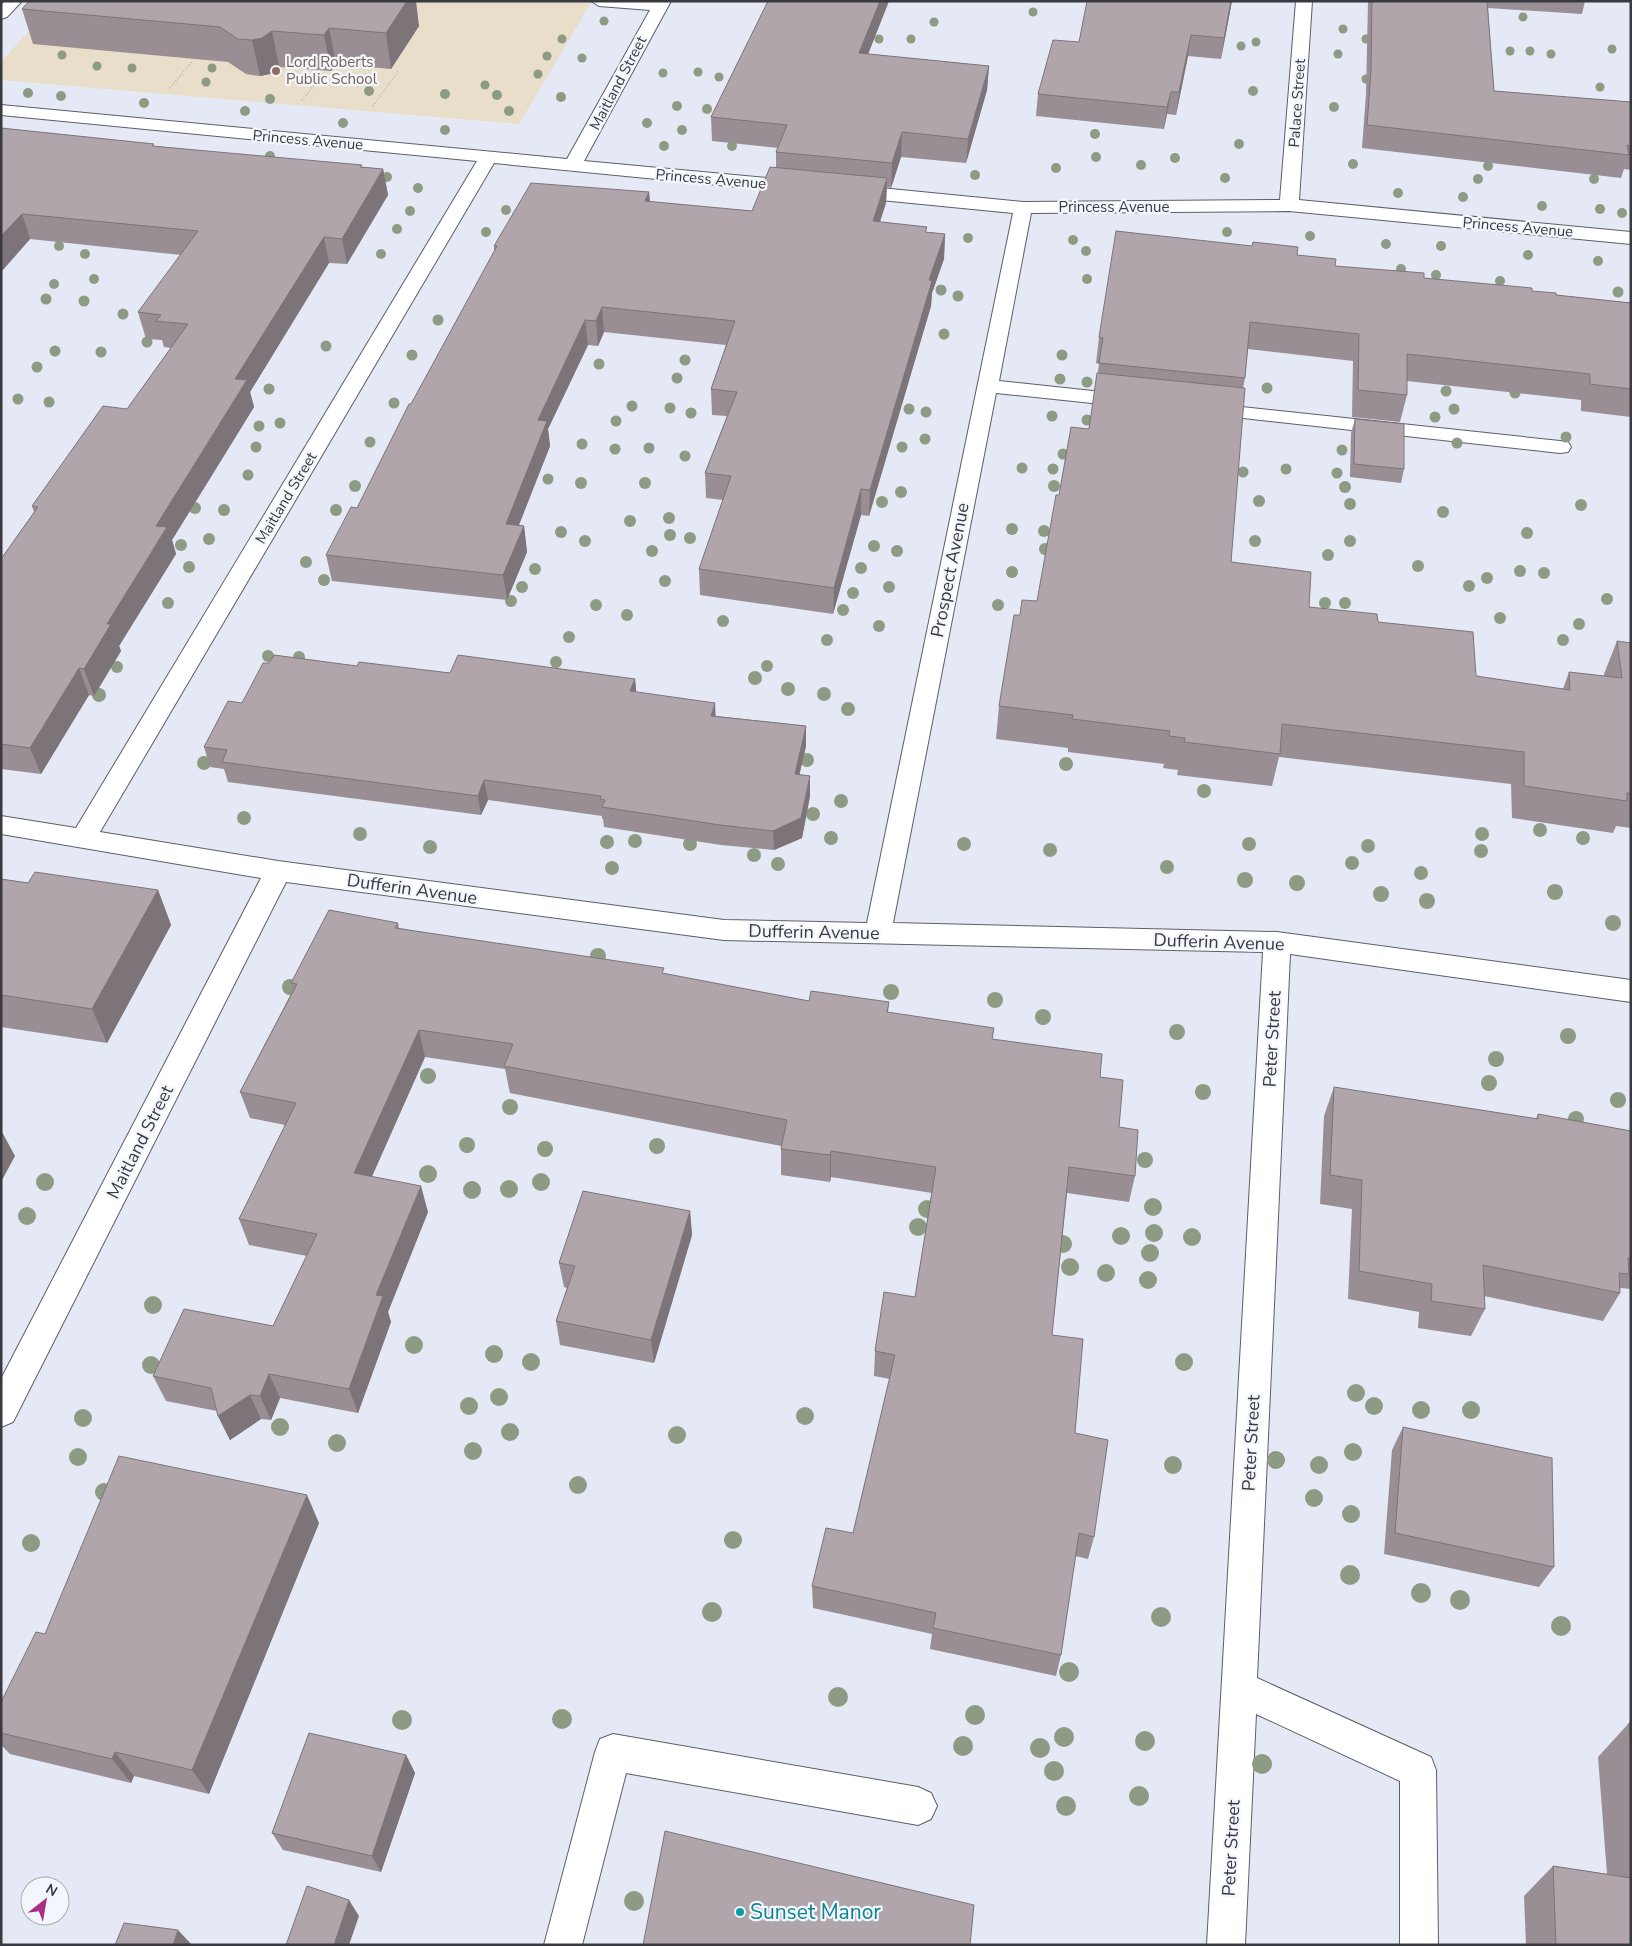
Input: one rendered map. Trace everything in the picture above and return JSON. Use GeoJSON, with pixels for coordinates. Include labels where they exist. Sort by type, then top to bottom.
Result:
{"type":"FeatureCollection","features":[{"type":"Feature","properties":{"kind":"street"},"geometry":{"type":"LineString","coordinates":[[1,14],[14,1]]}},
{"type":"Feature","properties":{"kind":"street"},"geometry":{"type":"LineString","coordinates":[[600,1],[661,4]]}},
{"type":"Feature","properties":{"kind":"street","name":"Palace Street"},"geometry":{"type":"LineString","coordinates":[[1289,205],[1304,1]]}},
{"type":"Feature","properties":{"kind":"street","name":"Maitland Street"},"geometry":{"type":"LineString","coordinates":[[573,165],[661,4]]}},
{"type":"Feature","properties":{"kind":"street","name":"Princess Avenue"},"geometry":{"type":"LineString","coordinates":[[1,110],[1023,208],[1289,205],[1631,238]]}},
{"type":"Feature","properties":{"kind":"street","name":"Maitland Street"},"geometry":{"type":"LineString","coordinates":[[83,838],[489,157]]}},
{"type":"Feature","properties":{"kind":"street","name":"Prospect Avenue"},"geometry":{"type":"LineString","coordinates":[[878,934],[1023,208]]}},
{"type":"Feature","properties":{"kind":"street"},"geometry":{"type":"LineString","coordinates":[[987,386],[1145,403]]}},
{"type":"Feature","properties":{"kind":"street"},"geometry":{"type":"LineString","coordinates":[[1185,407],[1560,447]]}},
{"type":"Feature","properties":{"kind":"street","name":"Dufferin Avenue"},"geometry":{"type":"LineString","coordinates":[[1,825],[278,871],[724,930],[1277,942],[1631,991]]}},
{"type":"Feature","properties":{"kind":"street","name":"Maitland Street"},"geometry":{"type":"LineString","coordinates":[[1,1412],[278,871]]}},
{"type":"Feature","properties":{"kind":"street","name":"Peter Street"},"geometry":{"type":"LineString","coordinates":[[1226,1945],[1277,942]]}},
{"type":"Feature","properties":{"kind":"street"},"geometry":{"type":"LineString","coordinates":[[1239,1688],[1418,1770],[1419,1945]]}},
{"type":"Feature","properties":{"kind":"street"},"geometry":{"type":"LineString","coordinates":[[563,1945],[613,1752],[918,1806]]}},
{"type":"Feature","properties":{"kind":"shaded area","name":"Lord Roberts Public School"},"geometry":{"type":"Polygon","coordinates":[[[58,1],[592,1],[519,124],[1,80],[1,61],[58,1]]]}},
{"type":"Feature","properties":{"kind":"building"},"geometry":{"type":"Polygon","coordinates":[[[29,1],[407,1],[386,33],[329,28],[324,35],[272,31],[262,38],[252,40],[238,39],[220,27],[22,9],[29,1]]]}},
{"type":"Feature","properties":{"kind":"building"},"geometry":{"type":"Polygon","coordinates":[[[768,1],[880,1],[859,53],[989,66],[968,139],[902,132],[892,163],[776,152],[787,125],[711,117],[768,1]]]}},
{"type":"Feature","properties":{"kind":"building"},"geometry":{"type":"Polygon","coordinates":[[[1087,1],[1231,1],[1224,38],[1191,35],[1179,92],[1171,92],[1167,107],[1038,94],[1053,40],[1079,42],[1087,1]]]}},
{"type":"Feature","properties":{"kind":"building"},"geometry":{"type":"Polygon","coordinates":[[[1372,1],[1487,1],[1494,91],[1631,102],[1631,146],[1627,145],[1629,155],[1367,125],[1371,71],[1372,1]]]}},
{"type":"Feature","properties":{"kind":"building"},"geometry":{"type":"Polygon","coordinates":[[[1,128],[154,144],[152,146],[362,165],[360,167],[383,169],[342,239],[324,237],[235,379],[247,380],[156,526],[167,527],[107,624],[111,624],[84,669],[79,668],[30,748],[1,744],[1,559],[38,507],[32,506],[103,406],[127,409],[188,324],[156,321],[161,315],[138,312],[198,231],[22,214],[1,236],[1,128]]]}},
{"type":"Feature","properties":{"kind":"building"},"geometry":{"type":"Polygon","coordinates":[[[770,167],[887,178],[873,221],[927,227],[925,232],[945,234],[929,280],[932,281],[870,490],[861,489],[834,588],[699,569],[731,476],[705,473],[737,392],[711,389],[735,321],[602,307],[596,321],[585,320],[538,420],[547,421],[506,524],[524,526],[503,575],[326,555],[351,507],[357,508],[409,404],[411,404],[497,246],[494,246],[531,183],[649,192],[645,201],[752,211],[770,167]]]}},
{"type":"Feature","properties":{"kind":"building"},"geometry":{"type":"Polygon","coordinates":[[[1116,231],[1252,246],[1253,242],[1298,247],[1297,255],[1336,259],[1335,266],[1424,273],[1424,278],[1532,288],[1532,291],[1556,293],[1556,295],[1631,303],[1631,389],[1590,384],[1590,374],[1407,354],[1407,395],[1358,390],[1359,334],[1250,322],[1245,378],[1099,363],[1103,338],[1099,337],[1116,231]]]}},
{"type":"Feature","properties":{"kind":"building"},"geometry":{"type":"Polygon","coordinates":[[[1097,373],[1245,388],[1231,562],[1311,572],[1309,607],[1377,614],[1378,622],[1473,632],[1476,676],[1570,690],[1569,672],[1622,678],[1617,641],[1631,643],[1631,793],[1627,793],[1627,801],[1524,786],[1524,752],[1282,724],[1280,754],[1184,742],[1185,738],[1169,736],[1170,731],[1072,719],[1073,715],[999,706],[1014,615],[1020,615],[1022,600],[1037,601],[1056,495],[1059,495],[1071,427],[1089,429],[1097,373]]]}},
{"type":"Feature","properties":{"kind":"building"},"geometry":{"type":"Polygon","coordinates":[[[1355,419],[1404,424],[1404,469],[1354,464],[1355,419]]]}},
{"type":"Feature","properties":{"kind":"building"},"geometry":{"type":"Polygon","coordinates":[[[274,655],[357,666],[359,662],[450,673],[458,655],[635,679],[630,691],[715,703],[711,716],[806,726],[795,774],[810,776],[801,818],[773,831],[602,807],[605,800],[600,799],[601,796],[484,780],[478,796],[222,762],[227,750],[204,747],[228,701],[242,703],[263,663],[269,663],[274,655]]]}},
{"type":"Feature","properties":{"kind":"building"},"geometry":{"type":"Polygon","coordinates":[[[35,872],[158,890],[92,1009],[1,995],[1,879],[28,883],[35,872]]]}},
{"type":"Feature","properties":{"kind":"building"},"geometry":{"type":"Polygon","coordinates":[[[329,910],[398,923],[395,928],[664,968],[662,973],[809,1001],[811,991],[889,1002],[887,1012],[994,1028],[992,1039],[1102,1054],[1100,1077],[1123,1080],[1119,1127],[1138,1130],[1135,1176],[1069,1167],[1052,1335],[1083,1339],[1075,1433],[1108,1440],[1094,1537],[1079,1533],[1061,1655],[933,1628],[936,1613],[812,1586],[826,1528],[853,1533],[895,1355],[875,1351],[884,1292],[915,1297],[936,1167],[831,1151],[830,1155],[781,1149],[787,1120],[504,1066],[513,1044],[419,1030],[354,1173],[421,1186],[376,1295],[383,1296],[349,1389],[269,1374],[260,1396],[250,1395],[218,1416],[211,1388],[153,1376],[184,1309],[273,1326],[317,1234],[239,1219],[296,1103],[240,1092],[297,984],[291,983],[329,910]]]}},
{"type":"Feature","properties":{"kind":"building"},"geometry":{"type":"Polygon","coordinates":[[[1334,1087],[1538,1119],[1538,1114],[1631,1131],[1631,1259],[1628,1258],[1629,1274],[1619,1273],[1620,1293],[1483,1265],[1485,1309],[1431,1301],[1432,1284],[1359,1271],[1362,1180],[1330,1175],[1334,1087]]]}},
{"type":"Feature","properties":{"kind":"building"},"geometry":{"type":"Polygon","coordinates":[[[583,1191],[690,1211],[651,1340],[556,1321],[575,1266],[559,1263],[583,1191]]]}},
{"type":"Feature","properties":{"kind":"building"},"geometry":{"type":"Polygon","coordinates":[[[1403,1427],[1552,1458],[1554,1567],[1395,1533],[1403,1427]]]}},
{"type":"Feature","properties":{"kind":"building"},"geometry":{"type":"Polygon","coordinates":[[[119,1456],[307,1495],[192,1770],[115,1752],[112,1759],[1,1733],[1,1702],[36,1632],[45,1634],[119,1456]]]}},
{"type":"Feature","properties":{"kind":"building"},"geometry":{"type":"Polygon","coordinates":[[[1629,1723],[1631,1723],[1631,1750],[1629,1723]]]}},
{"type":"Feature","properties":{"kind":"building"},"geometry":{"type":"Polygon","coordinates":[[[309,1733],[406,1755],[372,1856],[272,1833],[309,1733]]]}},
{"type":"Feature","properties":{"kind":"building"},"geometry":{"type":"Polygon","coordinates":[[[665,1831],[974,1905],[970,1945],[643,1945],[665,1831]]]}},
{"type":"Feature","properties":{"kind":"building"},"geometry":{"type":"Polygon","coordinates":[[[1553,1866],[1631,1878],[1631,1945],[1556,1945],[1553,1866]]]}},
{"type":"Feature","properties":{"kind":"building"},"geometry":{"type":"Polygon","coordinates":[[[307,1886],[349,1900],[334,1945],[286,1945],[307,1886]]]}},
{"type":"Feature","properties":{"kind":"building"},"geometry":{"type":"Polygon","coordinates":[[[124,1923],[178,1930],[173,1945],[115,1945],[124,1923]]]}},
{"type":"Feature","properties":{"kind":"place","name":"Lord Roberts Public School"},"geometry":{"type":"Point","coordinates":[276,71]}},
{"type":"Feature","properties":{"kind":"place","name":"Sunset Manor"},"geometry":{"type":"Point","coordinates":[740,1912]}}]}
